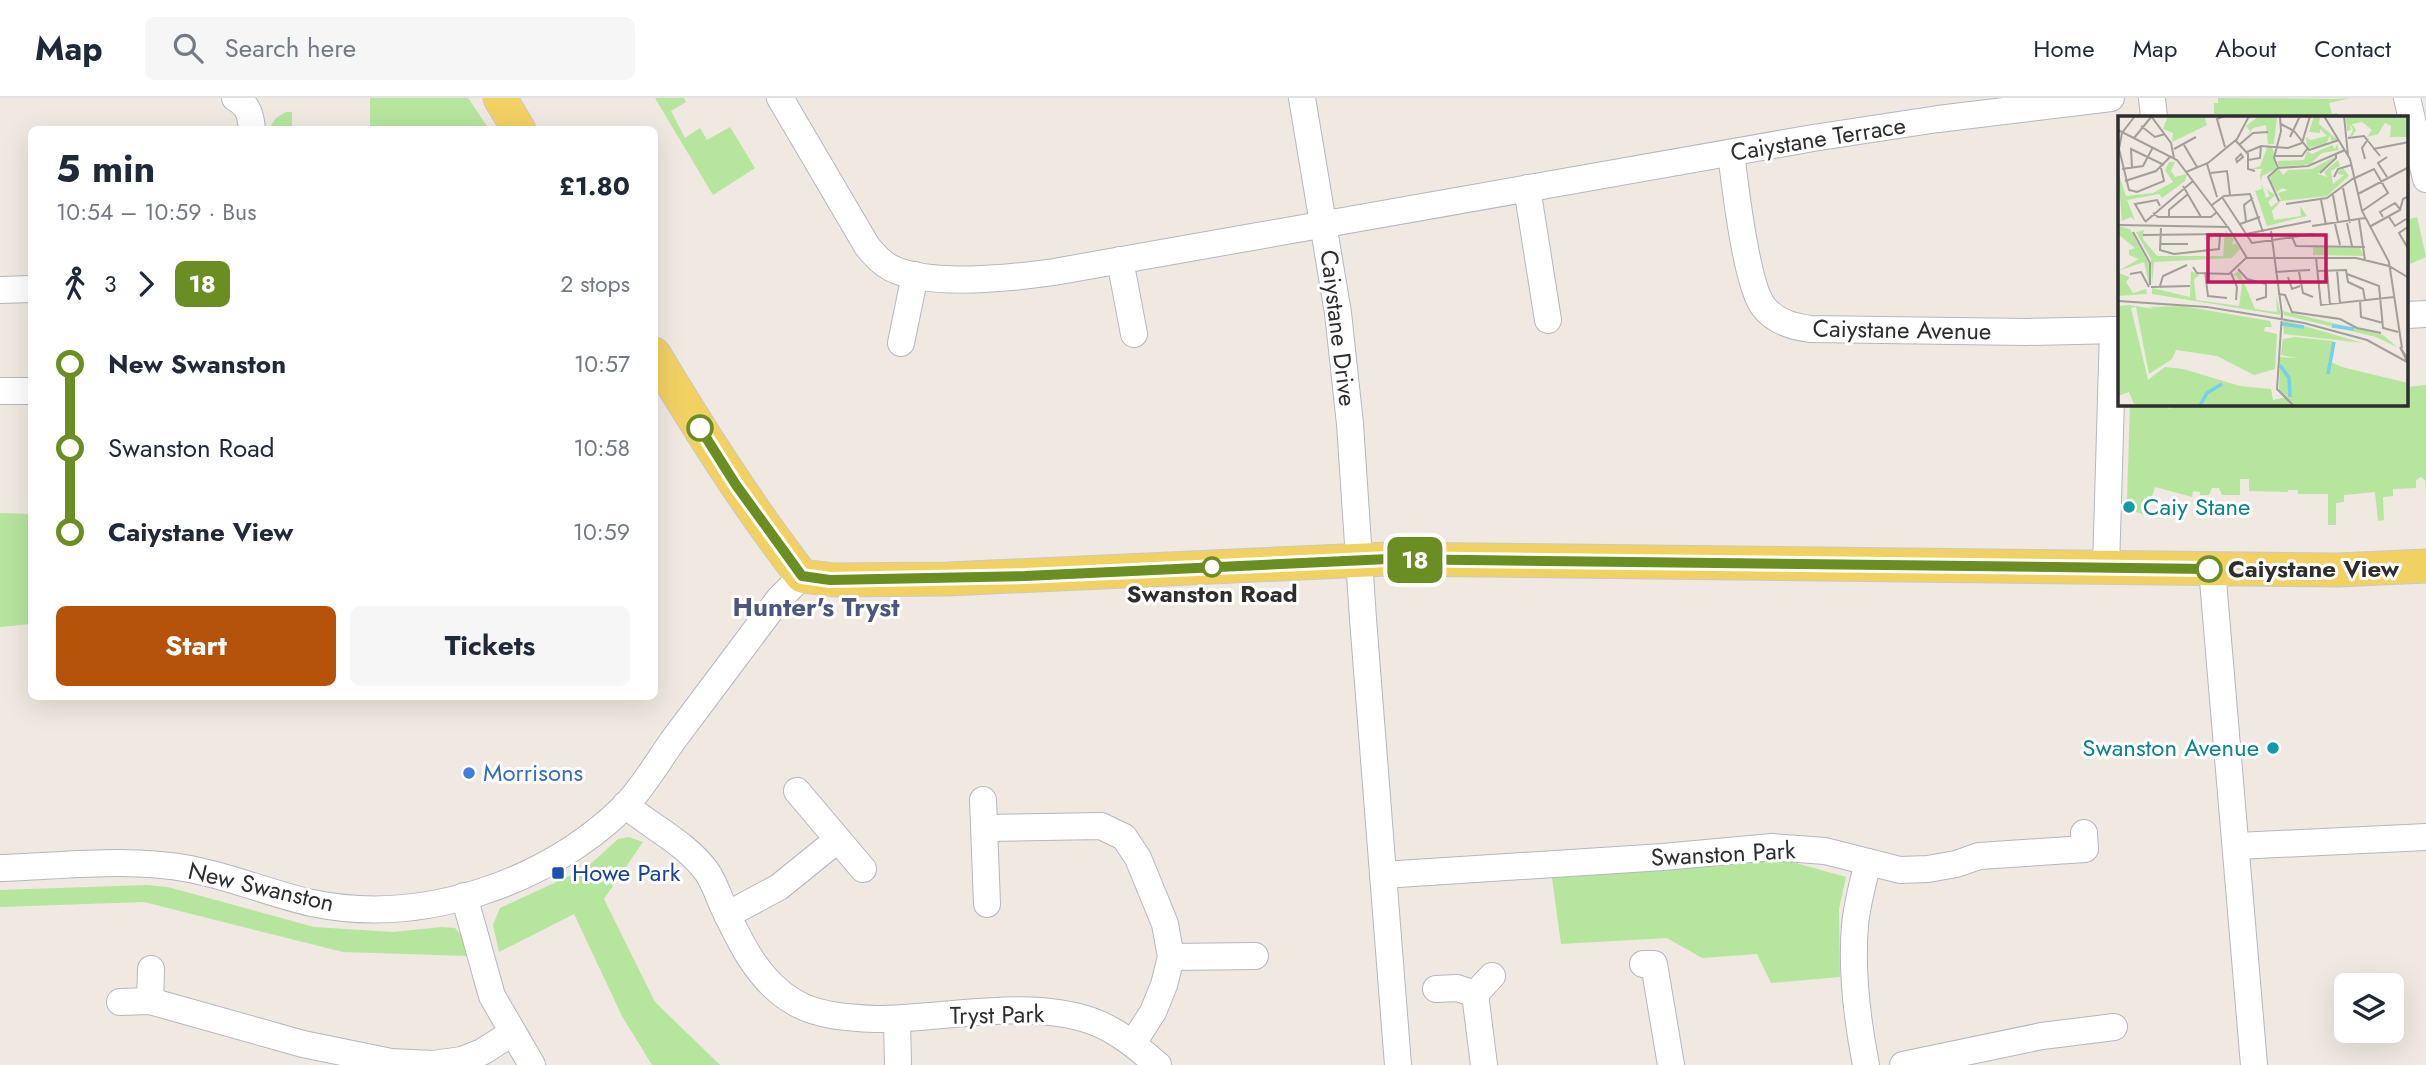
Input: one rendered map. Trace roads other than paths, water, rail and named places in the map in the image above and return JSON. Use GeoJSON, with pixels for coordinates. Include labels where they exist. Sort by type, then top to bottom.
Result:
{"type":"FeatureCollection","features":[{"type":"Feature","properties":{"kind":"main road"},"geometry":{"type":"LineString","coordinates":[[500,98],[517,126]]}},
{"type":"Feature","properties":{"kind":"main road"},"geometry":{"type":"LineString","coordinates":[[658,360],[736,485],[802,576],[835,580],[961,578],[1360,560],[2337,570],[2426,566]]}},
{"type":"Feature","properties":{"kind":"street","name":"Caiystane Terrace"},"geometry":{"type":"LineString","coordinates":[[780,98],[867,246],[888,267],[915,275],[953,278],[1007,278],[1054,272],[1910,123],[2111,98]]}},
{"type":"Feature","properties":{"kind":"street","name":"Caiystane Drive"},"geometry":{"type":"LineString","coordinates":[[1302,98],[1340,325],[1360,560]]}},
{"type":"Feature","properties":{"kind":"street"},"geometry":{"type":"LineString","coordinates":[[2152,98],[2154,116]]}},
{"type":"Feature","properties":{"kind":"street"},"geometry":{"type":"LineString","coordinates":[[2407,98],[2426,179]]}},
{"type":"Feature","properties":{"kind":"street","name":"Caiystane Avenue"},"geometry":{"type":"LineString","coordinates":[[1731,153],[1753,282],[1765,309],[1780,320],[1811,328],[2012,332],[2117,330]]}},
{"type":"Feature","properties":{"kind":"street"},"geometry":{"type":"LineString","coordinates":[[1527,188],[1548,320]]}},
{"type":"Feature","properties":{"kind":"street"},"geometry":{"type":"LineString","coordinates":[[1120,260],[1134,334]]}},
{"type":"Feature","properties":{"kind":"street"},"geometry":{"type":"LineString","coordinates":[[901,343],[915,275]]}},
{"type":"Feature","properties":{"kind":"street"},"geometry":{"type":"LineString","coordinates":[[0,290],[28,289]]}},
{"type":"Feature","properties":{"kind":"street"},"geometry":{"type":"LineString","coordinates":[[2408,315],[2426,314]]}},
{"type":"Feature","properties":{"kind":"street"},"geometry":{"type":"LineString","coordinates":[[2106,568],[2117,330]]}},
{"type":"Feature","properties":{"kind":"street"},"geometry":{"type":"LineString","coordinates":[[0,391],[28,391]]}},
{"type":"Feature","properties":{"kind":"street"},"geometry":{"type":"LineString","coordinates":[[1360,560],[1398,1065]]}},
{"type":"Feature","properties":{"kind":"street"},"geometry":{"type":"LineString","coordinates":[[2212,569],[2254,1065]]}},
{"type":"Feature","properties":{"kind":"street","name":"New Swanston"},"geometry":{"type":"LineString","coordinates":[[0,868],[127,863],[162,865],[190,869],[313,903],[384,909],[439,903],[514,880],[565,854],[625,805],[779,599],[802,576]]}},
{"type":"Feature","properties":{"kind":"street"},"geometry":{"type":"LineString","coordinates":[[797,791],[863,869]]}},
{"type":"Feature","properties":{"kind":"street"},"geometry":{"type":"LineString","coordinates":[[983,800],[987,904]]}},
{"type":"Feature","properties":{"kind":"street","name":"Tryst Park"},"geometry":{"type":"LineString","coordinates":[[625,805],[685,849],[708,873],[749,958],[772,985],[795,1003],[842,1018],[897,1019],[1046,1011],[1093,1021],[1133,1043],[1158,1065]]}},
{"type":"Feature","properties":{"kind":"street"},"geometry":{"type":"LineString","coordinates":[[985,828],[1101,826],[1124,837],[1139,858],[1165,924],[1171,957],[1157,1003],[1133,1043]]}},
{"type":"Feature","properties":{"kind":"street","name":"Swanston Park"},"geometry":{"type":"LineString","coordinates":[[1383,875],[1663,857],[1772,847],[1825,851],[1900,870],[1928,869],[1979,856],[2085,849],[2084,834]]}},
{"type":"Feature","properties":{"kind":"street"},"geometry":{"type":"LineString","coordinates":[[2237,846],[2426,837]]}},
{"type":"Feature","properties":{"kind":"street"},"geometry":{"type":"LineString","coordinates":[[727,915],[779,887],[836,840]]}},
{"type":"Feature","properties":{"kind":"street"},"geometry":{"type":"LineString","coordinates":[[1866,1065],[1857,1018],[1853,966],[1855,923],[1868,862]]}},
{"type":"Feature","properties":{"kind":"street"},"geometry":{"type":"LineString","coordinates":[[464,896],[492,996],[532,1065]]}},
{"type":"Feature","properties":{"kind":"street"},"geometry":{"type":"LineString","coordinates":[[1171,957],[1255,956]]}},
{"type":"Feature","properties":{"kind":"street"},"geometry":{"type":"LineString","coordinates":[[1643,964],[1654,964],[1671,1065]]}},
{"type":"Feature","properties":{"kind":"street"},"geometry":{"type":"LineString","coordinates":[[150,1001],[151,969]]}},
{"type":"Feature","properties":{"kind":"street"},"geometry":{"type":"LineString","coordinates":[[1436,989],[1483,985],[1484,1065]]}},
{"type":"Feature","properties":{"kind":"street"},"geometry":{"type":"LineString","coordinates":[[120,1002],[150,1001],[303,1044],[391,1063],[433,1064],[463,1060],[482,1052],[512,1033]]}},
{"type":"Feature","properties":{"kind":"street"},"geometry":{"type":"LineString","coordinates":[[897,1019],[898,1065]]}},
{"type":"Feature","properties":{"kind":"street"},"geometry":{"type":"LineString","coordinates":[[1903,1065],[2042,1036],[2104,1033]]}},
{"type":"Feature","properties":{"kind":"place","name":"Caiy Stane"},"geometry":{"type":"Point","coordinates":[2129,507]}},
{"type":"Feature","properties":{"kind":"place","name":"Swanston Road"},"geometry":{"type":"Point","coordinates":[1212,567]}},
{"type":"Feature","properties":{"kind":"place","name":"Caiystane View"},"geometry":{"type":"Point","coordinates":[2209,569]}},
{"type":"Feature","properties":{"kind":"place","name":"Swanston Avenue"},"geometry":{"type":"Point","coordinates":[2273,748]}},
{"type":"Feature","properties":{"kind":"place","name":"Morrisons"},"geometry":{"type":"Point","coordinates":[469,773]}},
{"type":"Feature","properties":{"kind":"place","name":"Howe Park"},"geometry":{"type":"Point","coordinates":[558,873]}},
{"type":"Feature","properties":{"kind":"district","name":"Hunter's Tryst"},"geometry":{"type":"Point","coordinates":[816,607]}}]}
